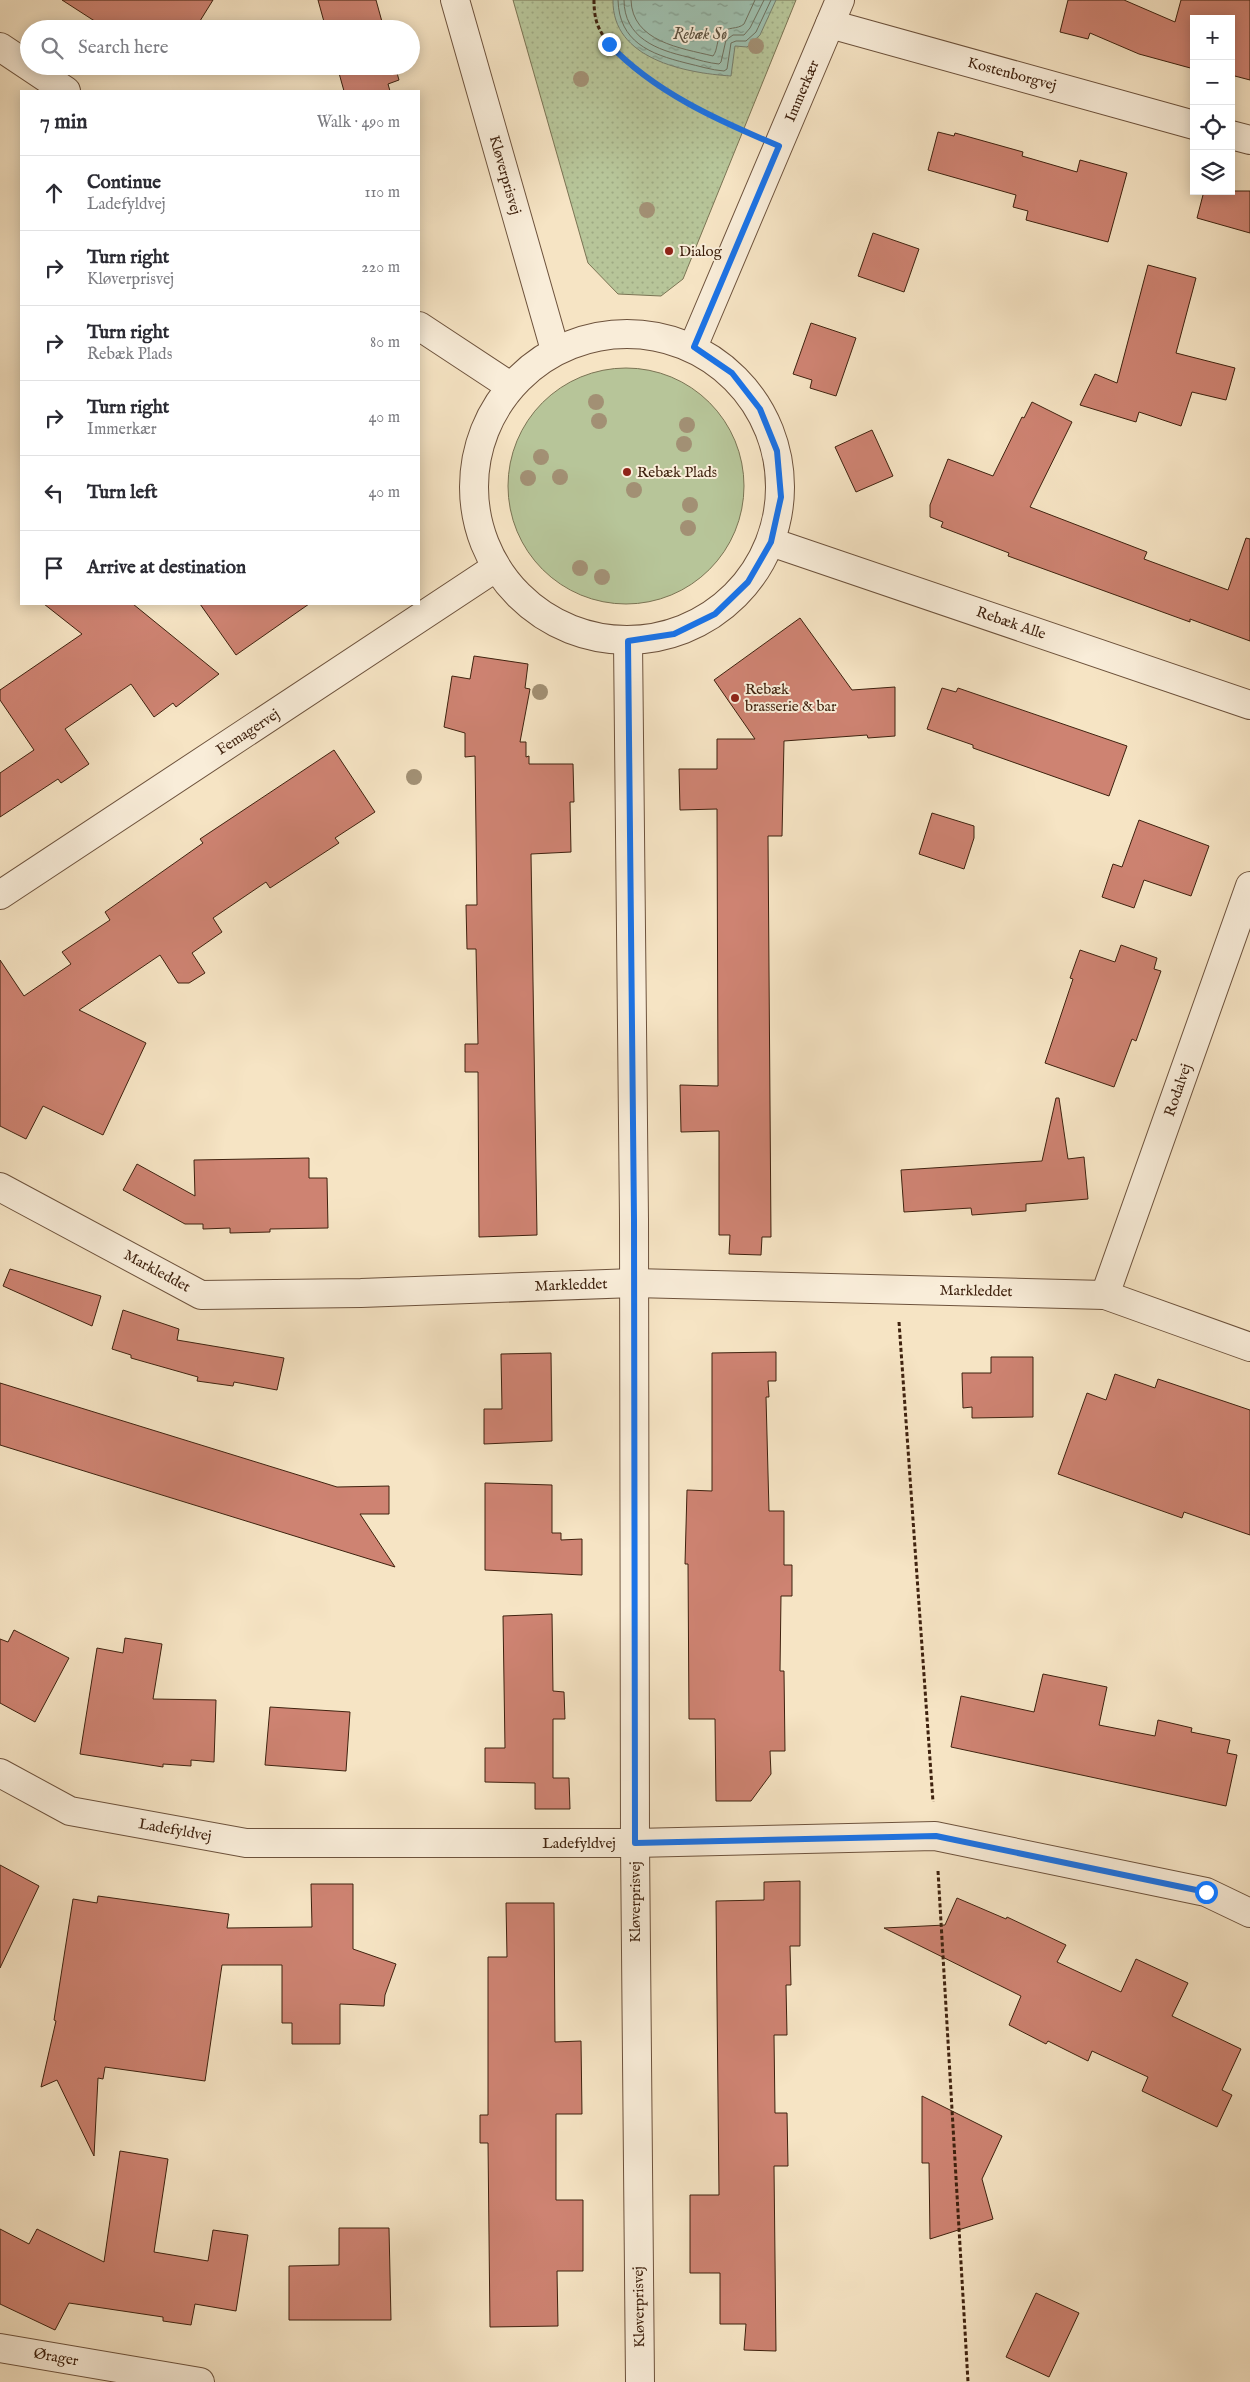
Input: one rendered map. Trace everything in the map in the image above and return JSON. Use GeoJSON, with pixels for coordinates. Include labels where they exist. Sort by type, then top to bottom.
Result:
{"type":"FeatureCollection","features":[{"type":"Feature","properties":{"kind":"street","name":"Kløverprisvej"},"geometry":{"type":"LineString","coordinates":[[455,0],[555,350]]}},
{"type":"Feature","properties":{"kind":"street","name":"Immerkær"},"geometry":{"type":"LineString","coordinates":[[694,347],[835,12]]}},
{"type":"Feature","properties":{"kind":"street","name":"Kostenborgvej"},"geometry":{"type":"LineString","coordinates":[[835,12],[1190,124]]}},
{"type":"Feature","properties":{"kind":"street"},"geometry":{"type":"LineString","coordinates":[[0,47],[20,60]]}},
{"type":"Feature","properties":{"kind":"street"},"geometry":{"type":"LineString","coordinates":[[42,75],[64,90]]}},
{"type":"Feature","properties":{"kind":"street"},"geometry":{"type":"LineString","coordinates":[[1235,136],[1250,140]]}},
{"type":"Feature","properties":{"kind":"street"},"geometry":{"type":"LineString","coordinates":[[420,327],[510,386]]}},
{"type":"Feature","properties":{"kind":"street"},"geometry":{"type":"LineString","coordinates":[[624,332],[660,336],[694,347],[732,373],[760,409],[777,451],[781,497],[771,542],[748,582],[715,614],[674,634],[628,641],[589,637],[552,622],[520,599],[495,568],[476,524],[473,475],[484,428],[510,386],[531,366],[555,350],[588,337],[624,332]]}},
{"type":"Feature","properties":{"kind":"street","name":"Rebæk Alle"},"geometry":{"type":"LineString","coordinates":[[771,542],[1250,705]]}},
{"type":"Feature","properties":{"kind":"street","name":"Femagervej"},"geometry":{"type":"LineString","coordinates":[[0,895],[495,568]]}},
{"type":"Feature","properties":{"kind":"street","name":"Kløverprisvej"},"geometry":{"type":"LineString","coordinates":[[628,641],[634,1283],[635,1843],[640,2382]]}},
{"type":"Feature","properties":{"kind":"street","name":"Rodalvej"},"geometry":{"type":"LineString","coordinates":[[1105,1295],[1250,886]]}},
{"type":"Feature","properties":{"kind":"street","name":"Markleddet"},"geometry":{"type":"LineString","coordinates":[[0,1187],[201,1295],[361,1293],[634,1283],[1105,1295],[1250,1347]]}},
{"type":"Feature","properties":{"kind":"street","name":"Ladefyldvej"},"geometry":{"type":"LineString","coordinates":[[0,1773],[70,1811],[246,1843],[635,1843],[936,1836],[1206,1892],[1250,1913]]}},
{"type":"Feature","properties":{"kind":"street","name":"Ørager"},"geometry":{"type":"LineString","coordinates":[[0,2348],[200,2382]]}},
{"type":"Feature","properties":{"kind":"path"},"geometry":{"type":"LineString","coordinates":[[594,0],[594,13],[599,29],[609,44],[628,64],[663,88],[734,127],[779,146]]}},
{"type":"Feature","properties":{"kind":"shaded area"},"geometry":{"type":"Polygon","coordinates":[[[513,0],[796,0],[683,279],[661,296],[618,294],[588,263],[513,0]]]}},
{"type":"Feature","properties":{"kind":"shaded area","name":"Rebæk Plads"},"geometry":{"type":"Polygon","coordinates":[[[626,368],[649,370],[682,382],[701,395],[717,411],[730,430],[739,452],[744,486],[742,509],[730,542],[717,561],[701,577],[682,590],[660,599],[626,604],[603,602],[570,590],[551,577],[535,561],[522,542],[513,520],[508,486],[510,463],[522,430],[535,411],[551,395],[570,382],[592,373],[626,368]]]}},
{"type":"Feature","properties":{"kind":"water","name":"Rebæk Sø"},"geometry":{"type":"Polygon","coordinates":[[[613,0],[776,0],[760,35],[747,47],[735,46],[731,76],[693,71],[673,66],[654,59],[638,49],[625,36],[616,20],[613,0]]]}},
{"type":"Feature","properties":{"kind":"building"},"geometry":{"type":"Polygon","coordinates":[[[62,0],[213,0],[201,20],[93,20],[62,0]]]}},
{"type":"Feature","properties":{"kind":"building"},"geometry":{"type":"Polygon","coordinates":[[[318,0],[376,0],[382,20],[324,20],[318,0]]]}},
{"type":"Feature","properties":{"kind":"building"},"geometry":{"type":"Polygon","coordinates":[[[1068,0],[1124,0],[1175,22],[1181,0],[1250,0],[1250,80],[1235,76],[1235,15],[1190,15],[1190,68],[1139,54],[1090,33],[1088,39],[1060,32],[1068,0]]]}},
{"type":"Feature","properties":{"kind":"building"},"geometry":{"type":"Polygon","coordinates":[[[340,75],[398,75],[399,80],[388,84],[390,90],[344,90],[340,75]]]}},
{"type":"Feature","properties":{"kind":"building"},"geometry":{"type":"Polygon","coordinates":[[[938,132],[954,136],[955,133],[1023,152],[1022,156],[1077,172],[1080,160],[1127,173],[1108,242],[1026,220],[1028,211],[1013,207],[1016,195],[928,170],[938,132]]]}},
{"type":"Feature","properties":{"kind":"building"},"geometry":{"type":"Polygon","coordinates":[[[1235,191],[1250,191],[1250,233],[1197,218],[1203,195],[1235,195],[1235,191]]]}},
{"type":"Feature","properties":{"kind":"building"},"geometry":{"type":"Polygon","coordinates":[[[873,233],[919,249],[904,292],[858,276],[873,233]]]}},
{"type":"Feature","properties":{"kind":"building"},"geometry":{"type":"Polygon","coordinates":[[[1148,265],[1196,278],[1176,353],[1235,368],[1226,400],[1192,392],[1181,426],[1139,412],[1136,422],[1080,405],[1095,374],[1117,383],[1148,265]]]}},
{"type":"Feature","properties":{"kind":"building"},"geometry":{"type":"Polygon","coordinates":[[[811,323],[856,338],[836,396],[810,388],[812,380],[793,374],[811,323]]]}},
{"type":"Feature","properties":{"kind":"building"},"geometry":{"type":"Polygon","coordinates":[[[1032,402],[1072,422],[1030,507],[1147,552],[1144,559],[1228,590],[1246,538],[1250,539],[1250,641],[1190,619],[1190,622],[1008,556],[1009,553],[941,527],[943,522],[930,517],[930,505],[948,459],[993,476],[1022,417],[1024,418],[1032,402]]]}},
{"type":"Feature","properties":{"kind":"building"},"geometry":{"type":"Polygon","coordinates":[[[872,430],[893,476],[856,492],[835,447],[872,430]]]}},
{"type":"Feature","properties":{"kind":"building"},"geometry":{"type":"Polygon","coordinates":[[[45,605],[134,605],[219,674],[176,707],[173,703],[154,717],[131,684],[65,729],[89,764],[61,783],[58,779],[0,817],[0,773],[34,750],[0,700],[0,690],[82,634],[45,605]]]}},
{"type":"Feature","properties":{"kind":"building"},"geometry":{"type":"Polygon","coordinates":[[[201,605],[308,605],[236,655],[201,605]]]}},
{"type":"Feature","properties":{"kind":"building"},"geometry":{"type":"Polygon","coordinates":[[[800,618],[852,690],[895,687],[895,736],[868,738],[867,735],[784,741],[782,836],[768,836],[771,1237],[762,1237],[761,1255],[729,1254],[730,1235],[719,1235],[719,1131],[681,1132],[680,1085],[718,1086],[717,809],[680,810],[679,769],[717,769],[717,739],[755,739],[714,680],[800,618]]]}},
{"type":"Feature","properties":{"kind":"building"},"geometry":{"type":"Polygon","coordinates":[[[474,656],[528,664],[525,688],[530,689],[520,742],[526,742],[526,757],[529,756],[529,764],[573,764],[574,802],[570,802],[571,852],[531,854],[537,1235],[479,1237],[478,1072],[465,1072],[465,1044],[478,1044],[476,949],[467,949],[466,905],[477,905],[475,756],[465,757],[465,733],[444,727],[452,676],[470,679],[474,656]]]}},
{"type":"Feature","properties":{"kind":"building"},"geometry":{"type":"Polygon","coordinates":[[[942,688],[956,692],[958,688],[1127,746],[1109,796],[973,748],[973,745],[927,729],[942,688]]]}},
{"type":"Feature","properties":{"kind":"building"},"geometry":{"type":"Polygon","coordinates":[[[334,750],[375,812],[335,838],[339,843],[270,888],[266,882],[213,918],[222,932],[192,953],[205,973],[189,983],[178,983],[160,955],[79,1010],[146,1043],[103,1135],[43,1106],[26,1139],[0,1126],[0,960],[24,996],[71,964],[62,952],[110,920],[105,912],[203,843],[200,839],[334,750]]]}},
{"type":"Feature","properties":{"kind":"building"},"geometry":{"type":"Polygon","coordinates":[[[932,813],[974,826],[974,838],[964,869],[919,854],[932,813]]]}},
{"type":"Feature","properties":{"kind":"building"},"geometry":{"type":"Polygon","coordinates":[[[1139,820],[1209,846],[1191,896],[1144,880],[1134,908],[1102,897],[1113,864],[1122,867],[1139,820]]]}},
{"type":"Feature","properties":{"kind":"building"},"geometry":{"type":"Polygon","coordinates":[[[1121,945],[1157,958],[1154,969],[1161,971],[1136,1041],[1132,1039],[1114,1087],[1045,1063],[1073,979],[1070,978],[1080,950],[1115,962],[1121,945]]]}},
{"type":"Feature","properties":{"kind":"building"},"geometry":{"type":"Polygon","coordinates":[[[1056,1098],[1059,1098],[1068,1159],[1084,1157],[1088,1199],[1026,1204],[1026,1211],[972,1215],[971,1208],[904,1212],[901,1170],[1042,1161],[1056,1098]]]}},
{"type":"Feature","properties":{"kind":"building"},"geometry":{"type":"Polygon","coordinates":[[[309,1158],[309,1178],[327,1178],[328,1228],[270,1229],[270,1232],[230,1233],[230,1228],[203,1229],[203,1224],[185,1224],[123,1190],[137,1164],[195,1196],[194,1160],[309,1158]]]}},
{"type":"Feature","properties":{"kind":"building"},"geometry":{"type":"Polygon","coordinates":[[[10,1269],[101,1296],[92,1326],[3,1286],[10,1269]]]}},
{"type":"Feature","properties":{"kind":"building"},"geometry":{"type":"Polygon","coordinates":[[[123,1310],[179,1329],[177,1340],[284,1358],[277,1390],[234,1382],[233,1386],[197,1381],[198,1377],[131,1358],[131,1355],[112,1349],[123,1310]]]}},
{"type":"Feature","properties":{"kind":"building"},"geometry":{"type":"Polygon","coordinates":[[[776,1352],[776,1381],[768,1381],[769,1397],[766,1397],[769,1511],[784,1511],[784,1565],[792,1565],[792,1596],[781,1596],[780,1671],[784,1671],[785,1751],[770,1751],[771,1774],[751,1801],[716,1801],[715,1719],[689,1719],[688,1564],[685,1564],[687,1490],[712,1491],[712,1353],[776,1352]]]}},
{"type":"Feature","properties":{"kind":"building"},"geometry":{"type":"Polygon","coordinates":[[[551,1353],[552,1441],[484,1444],[484,1409],[502,1409],[501,1354],[551,1353]]]}},
{"type":"Feature","properties":{"kind":"building"},"geometry":{"type":"Polygon","coordinates":[[[991,1357],[1033,1357],[1033,1417],[972,1418],[972,1407],[963,1408],[962,1373],[991,1373],[991,1357]]]}},
{"type":"Feature","properties":{"kind":"building"},"geometry":{"type":"Polygon","coordinates":[[[1115,1374],[1155,1388],[1158,1379],[1250,1410],[1250,1535],[1184,1512],[1182,1518],[1058,1474],[1087,1393],[1106,1400],[1115,1374]]]}},
{"type":"Feature","properties":{"kind":"building"},"geometry":{"type":"Polygon","coordinates":[[[0,1383],[337,1487],[389,1486],[389,1514],[360,1514],[395,1567],[0,1445],[0,1383]]]}},
{"type":"Feature","properties":{"kind":"building"},"geometry":{"type":"Polygon","coordinates":[[[485,1483],[552,1485],[552,1533],[561,1533],[561,1540],[582,1539],[582,1575],[485,1570],[485,1483]]]}},
{"type":"Feature","properties":{"kind":"building"},"geometry":{"type":"Polygon","coordinates":[[[552,1614],[553,1691],[564,1692],[565,1719],[553,1719],[553,1778],[569,1778],[570,1809],[535,1809],[535,1783],[485,1782],[485,1748],[505,1748],[503,1616],[552,1614]]]}},
{"type":"Feature","properties":{"kind":"building"},"geometry":{"type":"Polygon","coordinates":[[[14,1630],[69,1658],[35,1722],[0,1703],[0,1639],[8,1642],[14,1630]]]}},
{"type":"Feature","properties":{"kind":"building"},"geometry":{"type":"Polygon","coordinates":[[[125,1638],[162,1644],[153,1699],[216,1700],[214,1762],[191,1760],[191,1766],[163,1764],[163,1767],[80,1754],[97,1648],[123,1653],[125,1638]]]}},
{"type":"Feature","properties":{"kind":"building"},"geometry":{"type":"Polygon","coordinates":[[[1043,1674],[1107,1687],[1099,1725],[1155,1736],[1158,1720],[1192,1728],[1191,1732],[1230,1740],[1227,1753],[1237,1755],[1226,1806],[951,1747],[961,1696],[1034,1712],[1043,1674]]]}},
{"type":"Feature","properties":{"kind":"building"},"geometry":{"type":"Polygon","coordinates":[[[270,1707],[350,1712],[346,1771],[265,1765],[270,1707]]]}},
{"type":"Feature","properties":{"kind":"building"},"geometry":{"type":"Polygon","coordinates":[[[0,1865],[39,1886],[0,1968],[0,1865]]]}},
{"type":"Feature","properties":{"kind":"building"},"geometry":{"type":"Polygon","coordinates":[[[800,1881],[800,1946],[790,1946],[791,1985],[786,1985],[787,2035],[774,2035],[775,2113],[787,2113],[788,2166],[774,2166],[776,2351],[744,2350],[746,2324],[720,2324],[720,2273],[690,2273],[690,2195],[719,2195],[716,1901],[764,1900],[764,1882],[800,1881]]]}},
{"type":"Feature","properties":{"kind":"building"},"geometry":{"type":"Polygon","coordinates":[[[311,1884],[353,1884],[353,1949],[396,1964],[385,1995],[384,2006],[340,2004],[340,2044],[292,2044],[292,2023],[282,2023],[282,1965],[222,1965],[205,2081],[105,2067],[103,2079],[98,2078],[94,2156],[57,2080],[41,2087],[56,2021],[54,2020],[73,1899],[97,1903],[98,1896],[229,1914],[227,1928],[312,1927],[311,1884]]]}},
{"type":"Feature","properties":{"kind":"building"},"geometry":{"type":"Polygon","coordinates":[[[957,1898],[1006,1919],[1007,1917],[1066,1945],[1057,1962],[1121,1992],[1136,1959],[1188,1983],[1172,2016],[1241,2049],[1222,2090],[1232,2095],[1217,2127],[1142,2091],[1148,2077],[1092,2051],[1088,2061],[1048,2041],[1046,2044],[1009,2025],[1021,1996],[884,1928],[945,1925],[957,1898]]]}},
{"type":"Feature","properties":{"kind":"building"},"geometry":{"type":"Polygon","coordinates":[[[506,1903],[554,1903],[555,2042],[581,2041],[582,2114],[556,2114],[556,2200],[583,2200],[583,2271],[557,2271],[558,2326],[490,2327],[488,2143],[480,2143],[480,2115],[488,2115],[488,1957],[507,1957],[506,1903]]]}},
{"type":"Feature","properties":{"kind":"building"},"geometry":{"type":"Polygon","coordinates":[[[922,2096],[1002,2136],[982,2179],[993,2219],[930,2239],[929,2163],[922,2163],[922,2096]]]}},
{"type":"Feature","properties":{"kind":"building"},"geometry":{"type":"Polygon","coordinates":[[[120,2151],[168,2159],[154,2252],[208,2261],[213,2230],[248,2235],[236,2311],[195,2304],[191,2325],[163,2321],[163,2317],[69,2303],[55,2330],[0,2304],[0,2229],[29,2244],[37,2229],[104,2262],[120,2151]]]}},
{"type":"Feature","properties":{"kind":"building"},"geometry":{"type":"Polygon","coordinates":[[[339,2228],[389,2228],[391,2320],[289,2320],[289,2266],[339,2265],[339,2228]]]}},
{"type":"Feature","properties":{"kind":"building"},"geometry":{"type":"Polygon","coordinates":[[[1036,2293],[1079,2313],[1049,2377],[1006,2357],[1036,2293]]]}},
{"type":"Feature","properties":{"kind":"place","name":"Dialog"},"geometry":{"type":"Point","coordinates":[669,251]}},
{"type":"Feature","properties":{"kind":"place","name":"Rebæk Plads"},"geometry":{"type":"Point","coordinates":[627,472]}},
{"type":"Feature","properties":{"kind":"place","name":"Rebæk brasserie & bar"},"geometry":{"type":"Point","coordinates":[735,698]}},
{"type":"Feature","properties":{"kind":"route"},"geometry":{"type":"LineString","coordinates":[[609,44],[628,64],[663,88],[734,127],[779,146],[694,347],[732,373],[760,409],[777,451],[781,497],[771,542],[748,582],[715,614],[674,634],[628,641],[634,1219],[635,1843],[936,1836],[1206,1892]]}}]}
